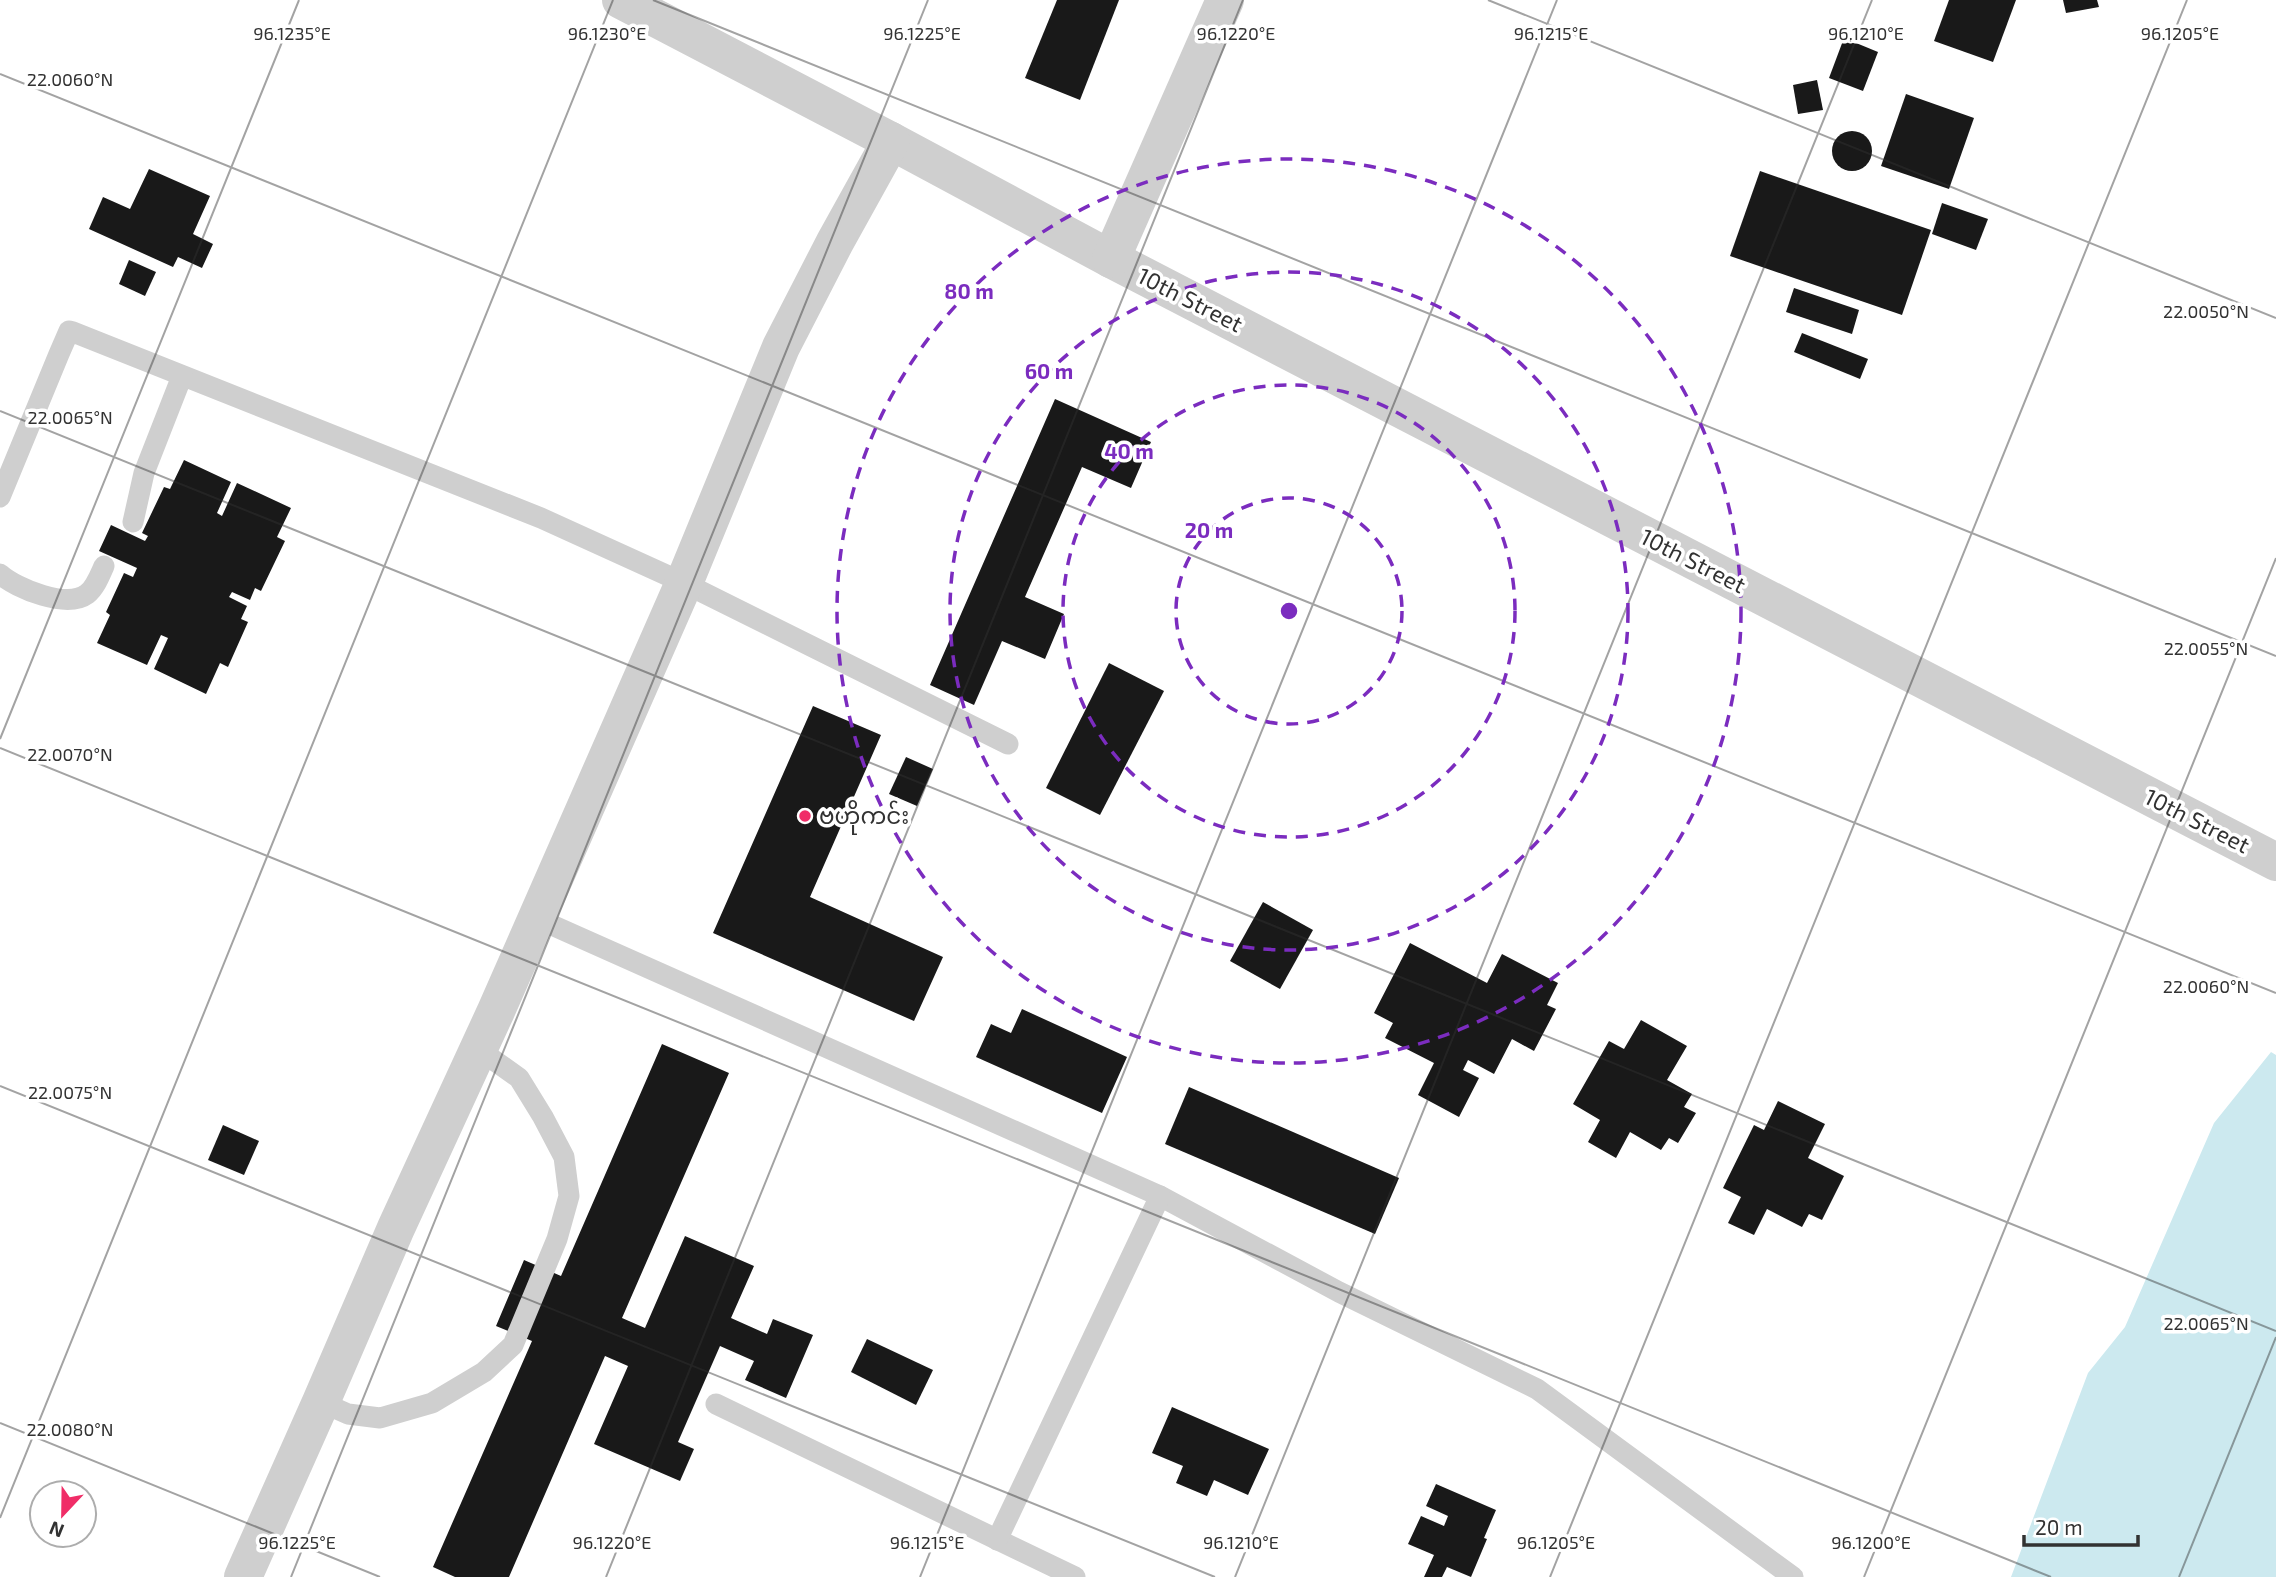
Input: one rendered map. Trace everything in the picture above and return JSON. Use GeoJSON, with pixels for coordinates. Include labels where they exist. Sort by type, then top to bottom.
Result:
{"type":"FeatureCollection","features":[{"type":"Feature","properties":{"kind":"street","name":"10th Street"},"geometry":{"type":"LineString","coordinates":[[621,0],[1111,259],[2276,862]]}},
{"type":"Feature","properties":{"kind":"street"},"geometry":{"type":"LineString","coordinates":[[1111,259],[1225,0]]}},
{"type":"Feature","properties":{"kind":"street"},"geometry":{"type":"LineString","coordinates":[[243,1577],[684,583],[781,347],[891,141]]}},
{"type":"Feature","properties":{"kind":"lane"},"geometry":{"type":"LineString","coordinates":[[0,498],[69,331],[541,518],[684,583],[1008,744]]}},
{"type":"Feature","properties":{"kind":"lane"},"geometry":{"type":"LineString","coordinates":[[132,522],[144,473],[182,376]]}},
{"type":"Feature","properties":{"kind":"lane"},"geometry":{"type":"LineString","coordinates":[[0,574],[8,581],[43,596],[74,599],[87,593],[104,566]]}},
{"type":"Feature","properties":{"kind":"lane"},"geometry":{"type":"LineString","coordinates":[[536,918],[1160,1196],[1339,1292],[1537,1389],[1793,1577]]}},
{"type":"Feature","properties":{"kind":"lane"},"geometry":{"type":"LineString","coordinates":[[321,1402],[348,1414],[380,1418],[432,1403],[484,1373],[513,1345],[557,1239],[569,1196],[564,1157],[519,1078],[478,1049]]}},
{"type":"Feature","properties":{"kind":"lane"},"geometry":{"type":"LineString","coordinates":[[997,1540],[1160,1196]]}},
{"type":"Feature","properties":{"kind":"lane"},"geometry":{"type":"LineString","coordinates":[[716,1404],[1075,1577]]}},
{"type":"Feature","properties":{"kind":"water"},"geometry":{"type":"Polygon","coordinates":[[[2271,1052],[2276,1055],[2276,1577],[2011,1577],[2088,1373],[2125,1327],[2214,1123],[2271,1052]]]}},
{"type":"Feature","properties":{"kind":"building"},"geometry":{"type":"Polygon","coordinates":[[[1057,0],[1119,0],[1080,100],[1025,78],[1057,0]]]}},
{"type":"Feature","properties":{"kind":"building"},"geometry":{"type":"Polygon","coordinates":[[[1949,0],[2016,0],[1993,62],[1934,41],[1949,0]]]}},
{"type":"Feature","properties":{"kind":"building"},"geometry":{"type":"Polygon","coordinates":[[[2063,0],[2097,0],[2099,7],[2066,13],[2063,0]]]}},
{"type":"Feature","properties":{"kind":"building"},"geometry":{"type":"Polygon","coordinates":[[[1844,38],[1878,52],[1863,91],[1829,78],[1844,38]]]}},
{"type":"Feature","properties":{"kind":"building"},"geometry":{"type":"Polygon","coordinates":[[[1817,80],[1823,110],[1798,114],[1793,85],[1817,80]]]}},
{"type":"Feature","properties":{"kind":"building"},"geometry":{"type":"Polygon","coordinates":[[[1906,94],[1974,118],[1949,189],[1881,166],[1906,94]]]}},
{"type":"Feature","properties":{"kind":"building"},"geometry":{"type":"Polygon","coordinates":[[[1852,131],[1866,137],[1872,151],[1866,165],[1852,171],[1838,165],[1832,151],[1838,137],[1852,131]]]}},
{"type":"Feature","properties":{"kind":"building"},"geometry":{"type":"Polygon","coordinates":[[[149,169],[210,196],[193,234],[213,244],[202,268],[178,257],[173,267],[89,229],[103,197],[130,209],[149,169]]]}},
{"type":"Feature","properties":{"kind":"building"},"geometry":{"type":"Polygon","coordinates":[[[1760,171],[1931,230],[1902,315],[1730,256],[1760,171]]]}},
{"type":"Feature","properties":{"kind":"building"},"geometry":{"type":"Polygon","coordinates":[[[1942,203],[1988,219],[1976,250],[1932,234],[1942,203]]]}},
{"type":"Feature","properties":{"kind":"building"},"geometry":{"type":"Polygon","coordinates":[[[129,260],[156,272],[145,296],[119,284],[129,260]]]}},
{"type":"Feature","properties":{"kind":"building"},"geometry":{"type":"Polygon","coordinates":[[[1794,288],[1859,310],[1852,334],[1786,312],[1794,288]]]}},
{"type":"Feature","properties":{"kind":"building"},"geometry":{"type":"Polygon","coordinates":[[[1802,333],[1868,359],[1860,379],[1794,352],[1802,333]]]}},
{"type":"Feature","properties":{"kind":"building"},"geometry":{"type":"Polygon","coordinates":[[[1055,399],[1151,442],[1131,488],[1082,467],[1025,597],[1064,614],[1045,659],[1002,641],[974,705],[930,685],[1055,399]]]}},
{"type":"Feature","properties":{"kind":"building"},"geometry":{"type":"Polygon","coordinates":[[[184,460],[231,482],[217,513],[222,516],[237,483],[291,508],[277,537],[285,541],[261,591],[255,588],[250,600],[232,592],[229,597],[247,606],[241,619],[248,622],[228,667],[220,663],[206,694],[154,669],[168,638],[161,635],[147,665],[97,643],[110,615],[106,612],[124,573],[133,577],[137,568],[99,551],[111,525],[145,541],[148,536],[142,533],[164,487],[170,489],[184,460]]]}},
{"type":"Feature","properties":{"kind":"building"},"geometry":{"type":"Polygon","coordinates":[[[1109,663],[1164,691],[1100,815],[1046,788],[1109,663]]]}},
{"type":"Feature","properties":{"kind":"building","name":"ဗဟိုကင်း"},"geometry":{"type":"Polygon","coordinates":[[[813,706],[881,735],[810,897],[943,957],[914,1021],[713,933],[813,706]]]}},
{"type":"Feature","properties":{"kind":"building"},"geometry":{"type":"Polygon","coordinates":[[[906,757],[933,769],[917,806],[889,794],[906,757]]]}},
{"type":"Feature","properties":{"kind":"building"},"geometry":{"type":"Polygon","coordinates":[[[1263,902],[1313,930],[1280,989],[1230,961],[1263,902]]]}},
{"type":"Feature","properties":{"kind":"building"},"geometry":{"type":"Polygon","coordinates":[[[1410,943],[1487,983],[1502,954],[1558,983],[1547,1005],[1556,1009],[1534,1051],[1512,1039],[1494,1074],[1468,1060],[1463,1070],[1479,1078],[1459,1117],[1418,1095],[1434,1063],[1385,1038],[1393,1023],[1374,1013],[1410,943]]]}},
{"type":"Feature","properties":{"kind":"building"},"geometry":{"type":"Polygon","coordinates":[[[1022,1009],[1127,1057],[1102,1113],[976,1057],[991,1024],[1011,1033],[1022,1009]]]}},
{"type":"Feature","properties":{"kind":"building"},"geometry":{"type":"Polygon","coordinates":[[[1641,1020],[1687,1046],[1667,1080],[1692,1094],[1684,1107],[1696,1113],[1678,1143],[1669,1138],[1661,1150],[1630,1132],[1616,1158],[1588,1142],[1600,1120],[1573,1104],[1609,1041],[1624,1049],[1641,1020]]]}},
{"type":"Feature","properties":{"kind":"building"},"geometry":{"type":"Polygon","coordinates":[[[662,1044],[729,1073],[622,1318],[645,1328],[685,1236],[754,1266],[731,1318],[767,1334],[773,1319],[813,1335],[786,1398],[745,1380],[754,1361],[720,1346],[678,1442],[694,1449],[680,1481],[594,1444],[628,1366],[605,1356],[509,1577],[455,1577],[433,1567],[532,1341],[496,1326],[524,1260],[561,1276],[662,1044]]]}},
{"type":"Feature","properties":{"kind":"building"},"geometry":{"type":"Polygon","coordinates":[[[1189,1087],[1399,1178],[1375,1234],[1165,1144],[1189,1087]]]}},
{"type":"Feature","properties":{"kind":"building"},"geometry":{"type":"Polygon","coordinates":[[[1778,1101],[1825,1124],[1808,1158],[1844,1176],[1822,1220],[1809,1214],[1802,1227],[1767,1209],[1754,1235],[1728,1223],[1741,1197],[1723,1188],[1754,1125],[1764,1130],[1778,1101]]]}},
{"type":"Feature","properties":{"kind":"building"},"geometry":{"type":"Polygon","coordinates":[[[223,1125],[259,1141],[244,1175],[208,1160],[223,1125]]]}},
{"type":"Feature","properties":{"kind":"building"},"geometry":{"type":"Polygon","coordinates":[[[867,1339],[933,1370],[916,1405],[851,1372],[867,1339]]]}},
{"type":"Feature","properties":{"kind":"building"},"geometry":{"type":"Polygon","coordinates":[[[1172,1407],[1269,1449],[1248,1495],[1214,1480],[1207,1496],[1176,1483],[1183,1466],[1152,1453],[1172,1407]]]}},
{"type":"Feature","properties":{"kind":"building"},"geometry":{"type":"Polygon","coordinates":[[[1436,1484],[1496,1510],[1471,1577],[1447,1567],[1442,1577],[1424,1577],[1434,1555],[1408,1544],[1421,1516],[1444,1526],[1448,1516],[1426,1506],[1436,1484]]]}},
{"type":"Feature","properties":{"kind":"place","name":"ဗဟိုကင်း"},"geometry":{"type":"Point","coordinates":[805,816]}}]}
